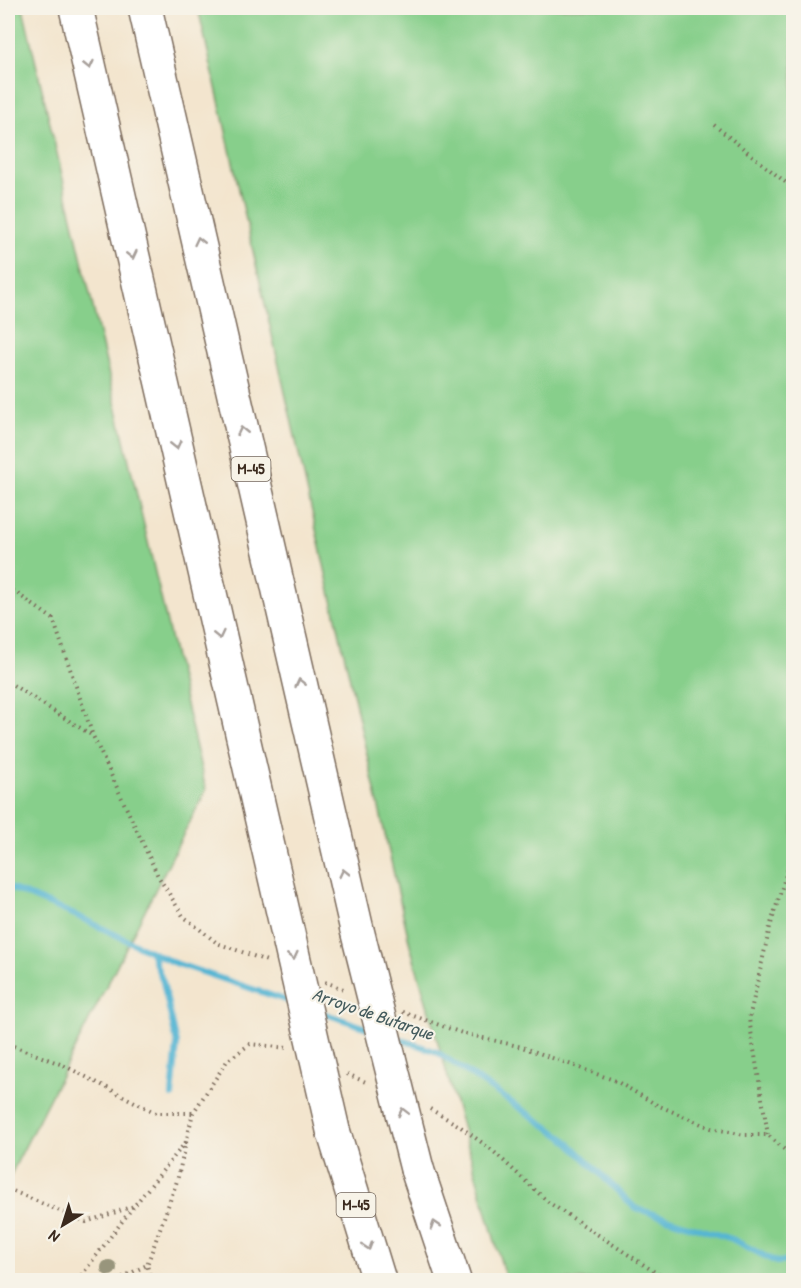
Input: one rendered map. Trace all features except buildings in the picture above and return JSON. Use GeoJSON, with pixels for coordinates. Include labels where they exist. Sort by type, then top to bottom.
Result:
{"type":"FeatureCollection","features":[{"type":"Feature","properties":{"kind":"highway","name":"M-45"},"geometry":{"type":"LineString","coordinates":[[76,8],[333,1130],[379,1281]]}},
{"type":"Feature","properties":{"kind":"highway","name":"M-45"},"geometry":{"type":"LineString","coordinates":[[145,8],[357,930],[417,1169],[454,1281]]}},
{"type":"Feature","properties":{"kind":"path"},"geometry":{"type":"LineString","coordinates":[[714,125],[794,189]]}},
{"type":"Feature","properties":{"kind":"path"},"geometry":{"type":"LineString","coordinates":[[8,587],[53,619],[93,736]]}},
{"type":"Feature","properties":{"kind":"path"},"geometry":{"type":"LineString","coordinates":[[768,1135],[749,1019],[770,927],[794,848]]}},
{"type":"Feature","properties":{"kind":"path"},"geometry":{"type":"LineString","coordinates":[[8,1044],[63,1065],[156,1113],[193,1113]]}},
{"type":"Feature","properties":{"kind":"path"},"geometry":{"type":"LineString","coordinates":[[151,1281],[147,1265],[177,1182],[193,1113],[227,1061],[250,1044],[284,1047],[294,1051]]}},
{"type":"Feature","properties":{"kind":"path"},"geometry":{"type":"LineString","coordinates":[[337,1070],[369,1083]]}},
{"type":"Feature","properties":{"kind":"path"},"geometry":{"type":"LineString","coordinates":[[422,1106],[458,1125],[492,1150],[548,1202],[667,1281]]}},
{"type":"Feature","properties":{"kind":"path"},"geometry":{"type":"LineString","coordinates":[[78,1281],[134,1206],[187,1142]]}},
{"type":"Feature","properties":{"kind":"path"},"geometry":{"type":"LineString","coordinates":[[8,1189],[86,1222],[134,1206]]}},
{"type":"Feature","properties":{"kind":"path"},"geometry":{"type":"LineString","coordinates":[[117,1281],[147,1265]]}},
{"type":"Feature","properties":{"kind":"green space"},"geometry":{"type":"Polygon","coordinates":[[[8,8],[23,8],[206,790],[8,1180],[8,8]]]}},
{"type":"Feature","properties":{"kind":"green space"},"geometry":{"type":"Polygon","coordinates":[[[198,8],[793,8],[793,1280],[506,1280],[410,945],[198,8]]]}},
{"type":"Feature","properties":{"kind":"waterway","name":"Arroyo de Butarque"},"geometry":{"type":"LineString","coordinates":[[8,887],[77,916],[172,962],[294,1003]]}},
{"type":"Feature","properties":{"kind":"waterway"},"geometry":{"type":"LineString","coordinates":[[151,952],[163,982],[177,1044],[172,1096]]}},
{"type":"Feature","properties":{"kind":"waterway","name":"Arroyo de Butarque"},"geometry":{"type":"LineString","coordinates":[[317,1011],[370,1029]]}},
{"type":"Feature","properties":{"kind":"waterway","name":"Arroyo de Butarque"},"geometry":{"type":"LineString","coordinates":[[394,1037],[437,1052],[564,1138],[635,1208],[732,1239],[776,1262],[794,1261]]}}]}
